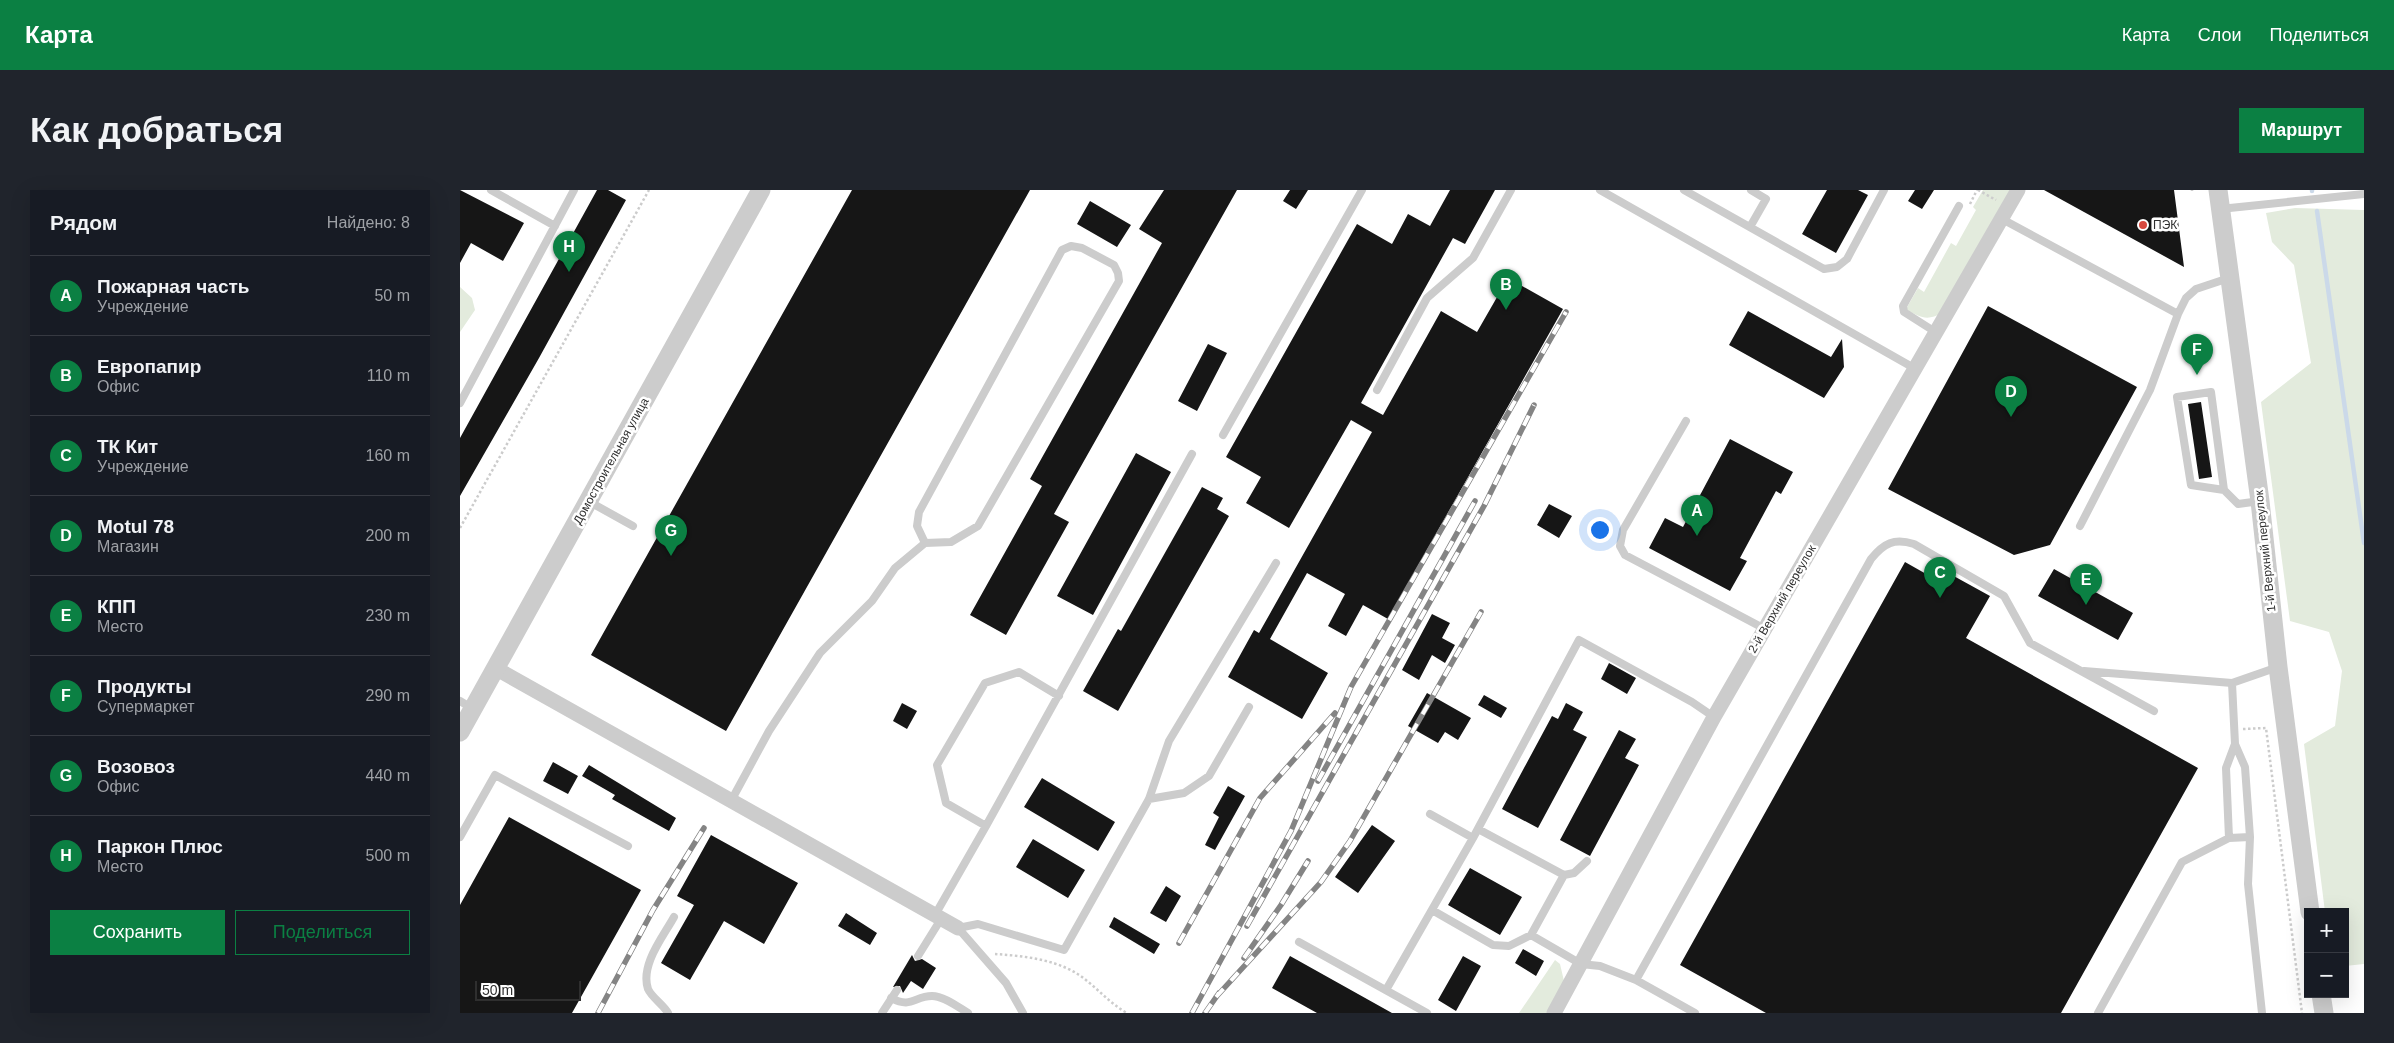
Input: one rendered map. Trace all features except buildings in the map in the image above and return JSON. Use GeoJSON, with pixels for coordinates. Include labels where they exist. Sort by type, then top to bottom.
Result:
{"type":"FeatureCollection","features":[{"type":"Feature","properties":{"kind":"street","name":"2-й Верхний переулок"},"geometry":{"type":"LineString","coordinates":[[1554,1013],[1714,718],[2018,190]]}},
{"type":"Feature","properties":{"kind":"street","name":"1-й Верхний переулок"},"geometry":{"type":"LineString","coordinates":[[2218,190],[2260,501],[2278,667],[2309,908]]}},
{"type":"Feature","properties":{"kind":"street","name":"Домостроительная улица"},"geometry":{"type":"LineString","coordinates":[[460,732],[466,705],[495,668],[588,502],[755,192]]}},
{"type":"Feature","properties":{"kind":"street"},"geometry":{"type":"LineString","coordinates":[[495,668],[958,928]]}},
{"type":"Feature","properties":{"kind":"street"},"geometry":{"type":"LineString","coordinates":[[2322,998],[2324,1013]]}},
{"type":"Feature","properties":{"kind":"lane"},"geometry":{"type":"LineString","coordinates":[[490,190],[555,226]]}},
{"type":"Feature","properties":{"kind":"lane"},"geometry":{"type":"LineString","coordinates":[[460,403],[574,190]]}},
{"type":"Feature","properties":{"kind":"lane"},"geometry":{"type":"LineString","coordinates":[[1223,435],[1362,190]]}},
{"type":"Feature","properties":{"kind":"lane"},"geometry":{"type":"LineString","coordinates":[[1376,390],[1427,298],[1473,258],[1511,190]]}},
{"type":"Feature","properties":{"kind":"lane"},"geometry":{"type":"LineString","coordinates":[[1600,190],[1914,368]]}},
{"type":"Feature","properties":{"kind":"lane"},"geometry":{"type":"LineString","coordinates":[[1684,190],[1817,267],[1830,269],[1837,267],[1847,259],[1884,190]]}},
{"type":"Feature","properties":{"kind":"lane"},"geometry":{"type":"LineString","coordinates":[[1750,227],[1766,198],[1751,190]]}},
{"type":"Feature","properties":{"kind":"lane"},"geometry":{"type":"LineString","coordinates":[[2220,209],[2364,194]]}},
{"type":"Feature","properties":{"kind":"lane"},"geometry":{"type":"LineString","coordinates":[[1937,333],[1904,312],[1904,306],[1959,206]]}},
{"type":"Feature","properties":{"kind":"lane"},"geometry":{"type":"LineString","coordinates":[[2006,213],[2178,314]]}},
{"type":"Feature","properties":{"kind":"lane"},"geometry":{"type":"LineString","coordinates":[[731,801],[768,730],[820,653],[872,602],[895,568],[926,543],[951,542],[978,526],[1118,281],[1118,273],[1114,265],[1082,248],[1071,246],[1062,250],[919,512],[917,526],[926,543]]}},
{"type":"Feature","properties":{"kind":"lane"},"geometry":{"type":"LineString","coordinates":[[2080,526],[2150,390],[2178,314],[2186,298],[2196,289],[2229,278]]}},
{"type":"Feature","properties":{"kind":"lane"},"geometry":{"type":"LineString","coordinates":[[2224,490],[2211,392],[2177,397],[2191,485],[2224,490],[2238,504],[2260,501]]}},
{"type":"Feature","properties":{"kind":"lane"},"geometry":{"type":"LineString","coordinates":[[1686,420],[1623,530],[1620,546],[1625,555],[1765,629]]}},
{"type":"Feature","properties":{"kind":"lane"},"geometry":{"type":"LineString","coordinates":[[918,956],[986,826],[1192,454]]}},
{"type":"Feature","properties":{"kind":"lane"},"geometry":{"type":"LineString","coordinates":[[588,502],[633,526]]}},
{"type":"Feature","properties":{"kind":"lane"},"geometry":{"type":"LineString","coordinates":[[1636,980],[1871,559],[1888,542],[1901,540],[1914,544],[2004,596],[2030,643],[2154,711]]}},
{"type":"Feature","properties":{"kind":"lane"},"geometry":{"type":"LineString","coordinates":[[1023,1013],[1006,984],[958,928],[978,924],[1064,950],[1149,799],[1169,740],[1276,563]]}},
{"type":"Feature","properties":{"kind":"lane"},"geometry":{"type":"LineString","coordinates":[[1386,990],[1478,829],[1578,640],[1692,702],[1714,718]]}},
{"type":"Feature","properties":{"kind":"lane"},"geometry":{"type":"LineString","coordinates":[[2079,670],[2232,683],[2278,667]]}},
{"type":"Feature","properties":{"kind":"lane"},"geometry":{"type":"LineString","coordinates":[[986,826],[946,803],[937,765],[985,683],[1019,672],[1058,696]]}},
{"type":"Feature","properties":{"kind":"lane"},"geometry":{"type":"LineString","coordinates":[[2232,683],[2235,744],[2245,767],[2250,837],[2248,884],[2262,1013]]}},
{"type":"Feature","properties":{"kind":"lane"},"geometry":{"type":"LineString","coordinates":[[1149,799],[1184,792],[1209,776],[1249,707]]}},
{"type":"Feature","properties":{"kind":"lane"},"geometry":{"type":"LineString","coordinates":[[2229,838],[2226,768],[2235,744]]}},
{"type":"Feature","properties":{"kind":"lane"},"geometry":{"type":"LineString","coordinates":[[460,837],[495,775],[628,846]]}},
{"type":"Feature","properties":{"kind":"lane"},"geometry":{"type":"LineString","coordinates":[[1430,814],[1473,838]]}},
{"type":"Feature","properties":{"kind":"lane"},"geometry":{"type":"LineString","coordinates":[[1478,829],[1564,876]]}},
{"type":"Feature","properties":{"kind":"lane"},"geometry":{"type":"LineString","coordinates":[[2098,1013],[2182,862],[2229,838],[2250,837]]}},
{"type":"Feature","properties":{"kind":"lane"},"geometry":{"type":"LineString","coordinates":[[1432,910],[1493,945],[1509,946],[1531,935],[1564,876],[1574,873],[1587,861]]}},
{"type":"Feature","properties":{"kind":"lane"},"geometry":{"type":"LineString","coordinates":[[668,1013],[649,990],[646,976],[650,960],[674,917]]}},
{"type":"Feature","properties":{"kind":"lane"},"geometry":{"type":"LineString","coordinates":[[1531,935],[1581,964],[1600,966],[1636,980],[1694,1013]]}},
{"type":"Feature","properties":{"kind":"lane"},"geometry":{"type":"LineString","coordinates":[[1299,942],[1427,1013]]}},
{"type":"Feature","properties":{"kind":"lane"},"geometry":{"type":"LineString","coordinates":[[882,1013],[897,990]]}},
{"type":"Feature","properties":{"kind":"lane"},"geometry":{"type":"LineString","coordinates":[[892,998],[906,1004],[932,996],[942,998],[968,1013]]}},
{"type":"Feature","properties":{"kind":"path"},"geometry":{"type":"LineString","coordinates":[[460,528],[648,190]]}},
{"type":"Feature","properties":{"kind":"path"},"geometry":{"type":"LineString","coordinates":[[1959,206],[1970,204],[1978,190],[2006,213]]}},
{"type":"Feature","properties":{"kind":"path"},"geometry":{"type":"LineString","coordinates":[[2234,730],[2266,728],[2302,1013]]}},
{"type":"Feature","properties":{"kind":"path"},"geometry":{"type":"LineString","coordinates":[[978,953],[1046,961],[1070,969],[1087,980],[1113,1005],[1126,1013]]}},
{"type":"Feature","properties":{"kind":"shaded area"},"geometry":{"type":"Polygon","coordinates":[[[1983,190],[2010,190],[1942,313],[1928,318],[1916,315],[1906,309],[1918,288],[1924,292],[1951,243],[1956,246],[1976,210],[1973,207],[1983,190]]]}},
{"type":"Feature","properties":{"kind":"shaded area"},"geometry":{"type":"Polygon","coordinates":[[[2295,208],[2364,210],[2364,964],[2349,966],[2349,908],[2324,908],[2304,744],[2335,726],[2342,671],[2329,632],[2290,621],[2261,402],[2311,363],[2294,265],[2272,242],[2266,213],[2295,208]]]}},
{"type":"Feature","properties":{"kind":"shaded area"},"geometry":{"type":"Polygon","coordinates":[[[460,287],[472,298],[475,310],[460,332],[460,287]]]}},
{"type":"Feature","properties":{"kind":"shaded area"},"geometry":{"type":"Polygon","coordinates":[[[1555,960],[1560,964],[1564,981],[1549,1013],[1519,1013],[1555,960]]]}},
{"type":"Feature","properties":{"kind":"waterway"},"geometry":{"type":"LineString","coordinates":[[2317,211],[2364,543]]}},
{"type":"Feature","properties":{"kind":"railway"},"geometry":{"type":"LineString","coordinates":[[1192,1013],[1291,831],[1351,687],[1566,312]]}},
{"type":"Feature","properties":{"kind":"railway"},"geometry":{"type":"LineString","coordinates":[[1247,926],[1484,506],[1534,405]]}},
{"type":"Feature","properties":{"kind":"railway"},"geometry":{"type":"LineString","coordinates":[[1318,781],[1475,501]]}},
{"type":"Feature","properties":{"kind":"railway"},"geometry":{"type":"LineString","coordinates":[[1216,997],[1321,882],[1350,841],[1481,612]]}},
{"type":"Feature","properties":{"kind":"railway"},"geometry":{"type":"LineString","coordinates":[[1179,943],[1260,798],[1335,713]]}},
{"type":"Feature","properties":{"kind":"railway"},"geometry":{"type":"LineString","coordinates":[[598,1013],[653,910],[704,828]]}},
{"type":"Feature","properties":{"kind":"railway"},"geometry":{"type":"LineString","coordinates":[[1244,958],[1281,905],[1308,861]]}},
{"type":"Feature","properties":{"kind":"railway"},"geometry":{"type":"LineString","coordinates":[[1205,1013],[1219,993]]}},
{"type":"Feature","properties":{"kind":"place","name":"ПЭК"},"geometry":{"type":"Point","coordinates":[2143,225]}},
{"type":"Feature","properties":{"kind":"place","name":"Паркон Плюс"},"geometry":{"type":"Point","coordinates":[569,272]}},
{"type":"Feature","properties":{"kind":"place","name":"Европапир"},"geometry":{"type":"Point","coordinates":[1506,310]}},
{"type":"Feature","properties":{"kind":"place","name":"Продукты"},"geometry":{"type":"Point","coordinates":[2197,375]}},
{"type":"Feature","properties":{"kind":"place","name":"Motul 78"},"geometry":{"type":"Point","coordinates":[2011,417]}},
{"type":"Feature","properties":{"kind":"place","name":"Пожарная часть"},"geometry":{"type":"Point","coordinates":[1697,536]}},
{"type":"Feature","properties":{"kind":"place","name":"Возовоз"},"geometry":{"type":"Point","coordinates":[671,556]}},
{"type":"Feature","properties":{"kind":"place","name":"ТК Кит"},"geometry":{"type":"Point","coordinates":[1940,598]}},
{"type":"Feature","properties":{"kind":"place","name":"КПП"},"geometry":{"type":"Point","coordinates":[2086,605]}}]}
